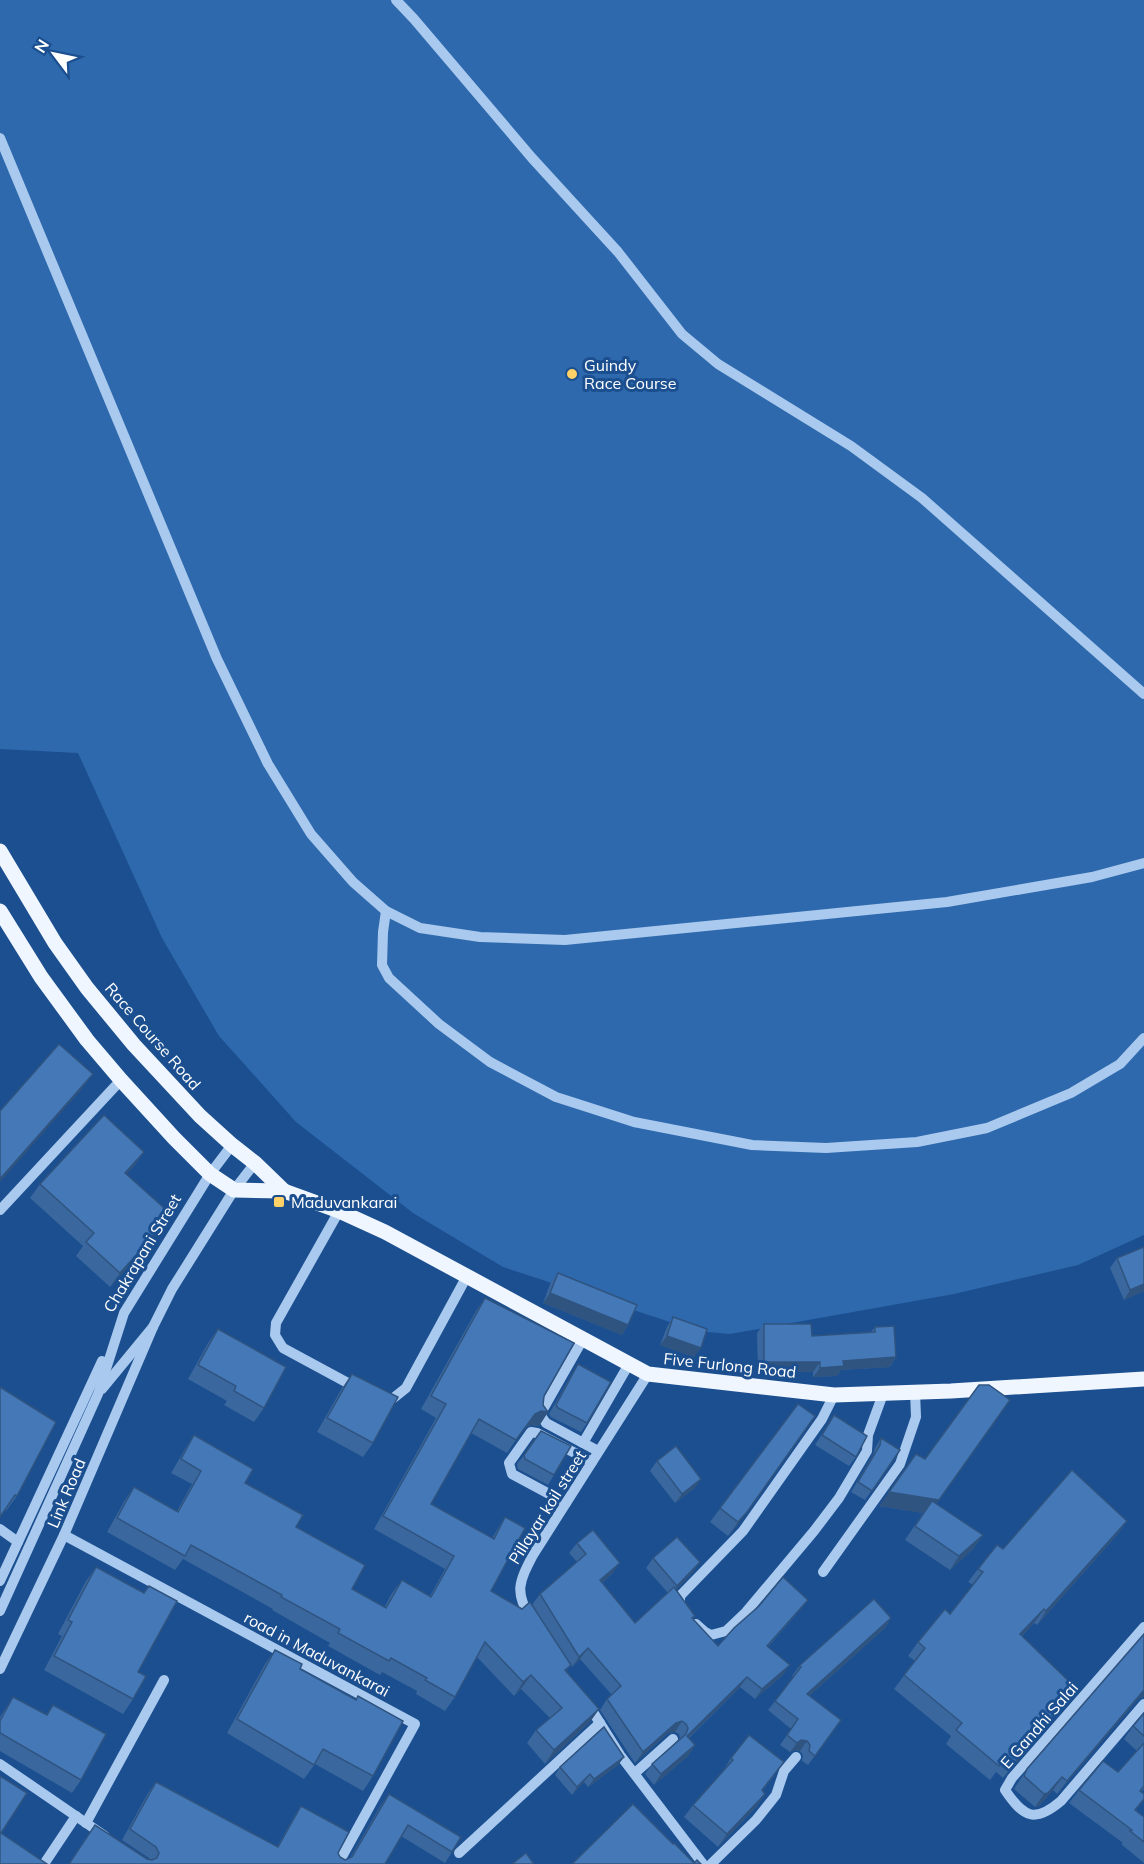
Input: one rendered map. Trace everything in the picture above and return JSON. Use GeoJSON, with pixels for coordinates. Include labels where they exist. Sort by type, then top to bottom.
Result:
{"type":"FeatureCollection","features":[{"type":"Feature","properties":{"kind":"main road","name":"Race Course Road"},"geometry":{"type":"LineString","coordinates":[[0,851],[55,943],[87,988],[134,1045],[200,1116],[232,1145]]}},
{"type":"Feature","properties":{"kind":"main road"},"geometry":{"type":"LineString","coordinates":[[0,911],[41,977],[121,1080],[210,1174],[234,1190]]}},
{"type":"Feature","properties":{"kind":"main road","name":"Five Furlong Road"},"geometry":{"type":"LineString","coordinates":[[232,1145],[284,1191]]}},
{"type":"Feature","properties":{"kind":"main road","name":"Five Furlong Road"},"geometry":{"type":"LineString","coordinates":[[234,1190],[284,1191],[339,1211],[385,1232],[648,1374],[834,1395],[1144,1379]]}},
{"type":"Feature","properties":{"kind":"street"},"geometry":{"type":"LineString","coordinates":[[396,0],[532,158],[618,252],[682,334],[718,364],[851,446],[922,498],[1144,694]]}},
{"type":"Feature","properties":{"kind":"street"},"geometry":{"type":"LineString","coordinates":[[0,138],[213,648],[268,764],[311,834],[353,882],[387,911],[420,928],[480,937],[565,940],[947,902],[1092,877],[1144,863]]}},
{"type":"Feature","properties":{"kind":"street"},"geometry":{"type":"LineString","coordinates":[[387,911],[383,932],[382,965],[390,978],[439,1024],[490,1062],[556,1097],[634,1122],[752,1146],[826,1148],[906,1143],[987,1128],[1071,1093],[1120,1064],[1144,1038]]}},
{"type":"Feature","properties":{"kind":"street"},"geometry":{"type":"LineString","coordinates":[[0,1210],[121,1080]]}},
{"type":"Feature","properties":{"kind":"street","name":"Chakrapani Street"},"geometry":{"type":"LineString","coordinates":[[98,1394],[124,1313],[210,1174],[232,1145]]}},
{"type":"Feature","properties":{"kind":"street"},"geometry":{"type":"LineString","coordinates":[[0,1611],[98,1394],[153,1327],[172,1289],[234,1190],[255,1163]]}},
{"type":"Feature","properties":{"kind":"street"},"geometry":{"type":"LineString","coordinates":[[339,1211],[276,1323],[275,1335],[283,1348],[367,1393]]}},
{"type":"Feature","properties":{"kind":"street"},"geometry":{"type":"LineString","coordinates":[[378,1399],[391,1400],[406,1388],[467,1276]]}},
{"type":"Feature","properties":{"kind":"street","name":"Link Road"},"geometry":{"type":"LineString","coordinates":[[0,1581],[124,1313]]}},
{"type":"Feature","properties":{"kind":"street","name":"Link Road"},"geometry":{"type":"LineString","coordinates":[[0,1669],[64,1535],[153,1327]]}},
{"type":"Feature","properties":{"kind":"street"},"geometry":{"type":"LineString","coordinates":[[583,1339],[573,1367],[542,1411],[541,1416],[546,1423],[598,1451]]}},
{"type":"Feature","properties":{"kind":"street"},"geometry":{"type":"LineString","coordinates":[[583,1443],[610,1387],[629,1364]]}},
{"type":"Feature","properties":{"kind":"street","name":"Pillayar koil street"},"geometry":{"type":"LineString","coordinates":[[541,1633],[519,1596],[520,1580],[533,1555],[648,1374]]}},
{"type":"Feature","properties":{"kind":"street"},"geometry":{"type":"LineString","coordinates":[[823,1572],[900,1464],[916,1417],[915,1392]]}},
{"type":"Feature","properties":{"kind":"street"},"geometry":{"type":"LineString","coordinates":[[834,1395],[822,1419],[743,1531],[680,1596],[680,1605],[705,1632],[711,1635],[726,1631],[746,1612],[839,1498],[867,1451],[868,1435],[883,1394]]}},
{"type":"Feature","properties":{"kind":"street"},"geometry":{"type":"LineString","coordinates":[[566,1503],[512,1474],[509,1463],[531,1432],[592,1461]]}},
{"type":"Feature","properties":{"kind":"street"},"geometry":{"type":"LineString","coordinates":[[0,1529],[18,1542]]}},
{"type":"Feature","properties":{"kind":"street","name":"road in Maduvankarai"},"geometry":{"type":"LineString","coordinates":[[64,1535],[415,1724],[338,1864]]}},
{"type":"Feature","properties":{"kind":"street","name":"E Gandhi Salai"},"geometry":{"type":"LineString","coordinates":[[1144,1627],[1012,1778],[1005,1790],[1012,1800],[1025,1811],[1037,1816],[1047,1813],[1061,1801],[1144,1704]]}},
{"type":"Feature","properties":{"kind":"street"},"geometry":{"type":"LineString","coordinates":[[86,1823],[164,1680]]}},
{"type":"Feature","properties":{"kind":"street"},"geometry":{"type":"LineString","coordinates":[[580,1693],[620,1755],[703,1864]]}},
{"type":"Feature","properties":{"kind":"street"},"geometry":{"type":"LineString","coordinates":[[459,1853],[600,1723]]}},
{"type":"Feature","properties":{"kind":"street"},"geometry":{"type":"LineString","coordinates":[[635,1773],[673,1739]]}},
{"type":"Feature","properties":{"kind":"street"},"geometry":{"type":"LineString","coordinates":[[711,1864],[756,1820],[776,1795],[784,1771],[796,1757]]}},
{"type":"Feature","properties":{"kind":"street"},"geometry":{"type":"LineString","coordinates":[[0,1764],[115,1844]]}},
{"type":"Feature","properties":{"kind":"street"},"geometry":{"type":"LineString","coordinates":[[44,1864],[76,1816]]}},
{"type":"Feature","properties":{"kind":"shaded area","name":"Guindy Race Course"},"geometry":{"type":"Polygon","coordinates":[[[0,0],[1144,0],[1144,1235],[1078,1265],[954,1294],[730,1334],[697,1331],[503,1267],[413,1213],[296,1122],[219,1036],[162,938],[78,753],[0,749],[0,0]]]}},
{"type":"Feature","properties":{"kind":"building"},"geometry":{"type":"Polygon","coordinates":[[[59,1044],[93,1074],[0,1179],[0,1111],[59,1044]]]}},
{"type":"Feature","properties":{"kind":"building"},"geometry":{"type":"Polygon","coordinates":[[[104,1115],[144,1152],[125,1173],[172,1215],[120,1273],[86,1242],[94,1233],[40,1184],[104,1115]]]}},
{"type":"Feature","properties":{"kind":"building"},"geometry":{"type":"Polygon","coordinates":[[[1144,1247],[1144,1284],[1130,1290],[1117,1258],[1144,1247]]]}},
{"type":"Feature","properties":{"kind":"building"},"geometry":{"type":"Polygon","coordinates":[[[558,1273],[637,1305],[628,1325],[550,1293],[558,1273]]]}},
{"type":"Feature","properties":{"kind":"building"},"geometry":{"type":"Polygon","coordinates":[[[485,1298],[574,1343],[544,1396],[543,1405],[548,1412],[541,1411],[535,1414],[516,1440],[479,1419],[431,1504],[494,1539],[505,1517],[525,1528],[491,1591],[522,1609],[530,1602],[571,1665],[565,1670],[599,1709],[554,1750],[536,1730],[562,1708],[531,1675],[523,1682],[485,1642],[455,1697],[391,1658],[389,1661],[338,1633],[340,1629],[191,1545],[185,1556],[117,1518],[134,1487],[178,1512],[201,1471],[181,1459],[194,1435],[253,1469],[245,1483],[303,1515],[296,1527],[365,1565],[352,1589],[386,1608],[402,1580],[431,1597],[454,1556],[383,1516],[446,1404],[431,1396],[485,1298]]]}},
{"type":"Feature","properties":{"kind":"building"},"geometry":{"type":"Polygon","coordinates":[[[673,1317],[707,1329],[701,1348],[667,1336],[673,1317]]]}},
{"type":"Feature","properties":{"kind":"building"},"geometry":{"type":"Polygon","coordinates":[[[764,1324],[811,1324],[812,1336],[875,1332],[875,1327],[894,1326],[896,1357],[843,1361],[844,1366],[820,1368],[820,1362],[764,1362],[764,1324]]]}},
{"type":"Feature","properties":{"kind":"building"},"geometry":{"type":"Polygon","coordinates":[[[218,1329],[286,1367],[264,1408],[234,1391],[236,1386],[198,1365],[218,1329]]]}},
{"type":"Feature","properties":{"kind":"building"},"geometry":{"type":"Polygon","coordinates":[[[578,1364],[611,1382],[587,1423],[556,1405],[578,1364]]]}},
{"type":"Feature","properties":{"kind":"building"},"geometry":{"type":"Polygon","coordinates":[[[352,1374],[398,1397],[373,1443],[327,1418],[352,1374]]]}},
{"type":"Feature","properties":{"kind":"building"},"geometry":{"type":"Polygon","coordinates":[[[979,1385],[989,1385],[1010,1400],[939,1500],[889,1492],[916,1454],[925,1459],[979,1385]]]}},
{"type":"Feature","properties":{"kind":"building"},"geometry":{"type":"Polygon","coordinates":[[[0,1387],[56,1422],[17,1496],[15,1495],[0,1517],[0,1387]]]}},
{"type":"Feature","properties":{"kind":"building"},"geometry":{"type":"Polygon","coordinates":[[[798,1404],[815,1416],[738,1522],[720,1508],[798,1404]]]}},
{"type":"Feature","properties":{"kind":"building"},"geometry":{"type":"Polygon","coordinates":[[[834,1415],[867,1436],[856,1457],[822,1435],[834,1415]]]}},
{"type":"Feature","properties":{"kind":"building"},"geometry":{"type":"Polygon","coordinates":[[[541,1431],[571,1446],[554,1475],[525,1459],[524,1455],[541,1431]]]}},
{"type":"Feature","properties":{"kind":"building"},"geometry":{"type":"Polygon","coordinates":[[[881,1438],[900,1450],[872,1491],[858,1482],[880,1445],[881,1438]]]}},
{"type":"Feature","properties":{"kind":"building"},"geometry":{"type":"Polygon","coordinates":[[[676,1446],[701,1479],[682,1494],[657,1461],[676,1446]]]}},
{"type":"Feature","properties":{"kind":"building"},"geometry":{"type":"Polygon","coordinates":[[[1072,1470],[1127,1521],[1046,1611],[1044,1609],[1020,1634],[1077,1689],[1013,1765],[1006,1758],[999,1766],[956,1730],[962,1723],[904,1675],[925,1648],[918,1642],[945,1609],[950,1614],[983,1572],[978,1569],[997,1545],[1003,1549],[1072,1470]]]}},
{"type":"Feature","properties":{"kind":"building"},"geometry":{"type":"Polygon","coordinates":[[[932,1501],[983,1535],[959,1556],[915,1526],[932,1501]]]}},
{"type":"Feature","properties":{"kind":"building"},"geometry":{"type":"Polygon","coordinates":[[[593,1530],[620,1563],[600,1580],[635,1623],[674,1587],[695,1616],[692,1618],[718,1646],[759,1606],[783,1577],[808,1600],[767,1646],[790,1665],[762,1689],[747,1677],[687,1736],[695,1745],[661,1774],[652,1764],[686,1734],[688,1728],[686,1724],[682,1721],[676,1723],[643,1752],[607,1699],[621,1686],[588,1648],[579,1657],[540,1594],[586,1554],[577,1543],[593,1530]]]}},
{"type":"Feature","properties":{"kind":"building"},"geometry":{"type":"Polygon","coordinates":[[[677,1537],[700,1562],[677,1586],[653,1558],[677,1537]]]}},
{"type":"Feature","properties":{"kind":"building"},"geometry":{"type":"Polygon","coordinates":[[[96,1567],[144,1593],[149,1586],[177,1601],[138,1672],[146,1676],[133,1699],[54,1656],[72,1622],[68,1620],[96,1567]]]}},
{"type":"Feature","properties":{"kind":"building"},"geometry":{"type":"Polygon","coordinates":[[[874,1599],[891,1618],[807,1694],[841,1720],[815,1756],[809,1751],[810,1745],[807,1741],[801,1740],[797,1743],[787,1735],[798,1719],[775,1701],[801,1667],[799,1666],[874,1599]]]}},
{"type":"Feature","properties":{"kind":"building"},"geometry":{"type":"Polygon","coordinates":[[[1144,1634],[1144,1690],[1067,1781],[1062,1777],[1048,1793],[1044,1794],[1024,1776],[1027,1769],[1144,1634]]]}},
{"type":"Feature","properties":{"kind":"building"},"geometry":{"type":"Polygon","coordinates":[[[275,1650],[302,1664],[300,1669],[356,1700],[358,1696],[403,1721],[373,1776],[323,1749],[314,1765],[237,1719],[275,1650]]]}},
{"type":"Feature","properties":{"kind":"building"},"geometry":{"type":"Polygon","coordinates":[[[13,1697],[47,1715],[53,1705],[106,1734],[81,1780],[0,1733],[0,1721],[13,1697]]]}},
{"type":"Feature","properties":{"kind":"building"},"geometry":{"type":"Polygon","coordinates":[[[1144,1713],[1144,1736],[1133,1726],[1144,1713]]]}},
{"type":"Feature","properties":{"kind":"building"},"geometry":{"type":"Polygon","coordinates":[[[604,1727],[624,1757],[594,1779],[590,1774],[577,1787],[560,1767],[604,1727]]]}},
{"type":"Feature","properties":{"kind":"building"},"geometry":{"type":"Polygon","coordinates":[[[749,1735],[784,1762],[762,1790],[765,1794],[727,1834],[693,1805],[733,1760],[731,1758],[749,1735]]]}},
{"type":"Feature","properties":{"kind":"building"},"geometry":{"type":"Polygon","coordinates":[[[1144,1743],[1144,1786],[1140,1791],[1144,1794],[1144,1799],[1135,1810],[1144,1817],[1144,1842],[1130,1831],[1132,1830],[1079,1790],[1103,1761],[1118,1772],[1144,1743]]]}},
{"type":"Feature","properties":{"kind":"building"},"geometry":{"type":"Polygon","coordinates":[[[0,1776],[27,1793],[1,1833],[47,1864],[0,1864],[0,1776]]]}},
{"type":"Feature","properties":{"kind":"building"},"geometry":{"type":"Polygon","coordinates":[[[156,1782],[278,1847],[301,1806],[349,1832],[338,1853],[345,1860],[352,1857],[389,1794],[461,1837],[452,1852],[408,1825],[385,1864],[69,1864],[95,1825],[147,1859],[157,1858],[159,1853],[156,1847],[130,1829],[156,1782]]]}},
{"type":"Feature","properties":{"kind":"building"},"geometry":{"type":"Polygon","coordinates":[[[633,1804],[694,1863],[697,1860],[701,1864],[572,1864],[633,1804]]]}},
{"type":"Feature","properties":{"kind":"building"},"geometry":{"type":"Polygon","coordinates":[[[526,1853],[534,1864],[512,1864],[526,1853]]]}},
{"type":"Feature","properties":{"kind":"place","name":"Guindy Race Course"},"geometry":{"type":"Point","coordinates":[572,374]}},
{"type":"Feature","properties":{"kind":"place","name":"Maduvankarai"},"geometry":{"type":"Point","coordinates":[279,1202]}}]}
